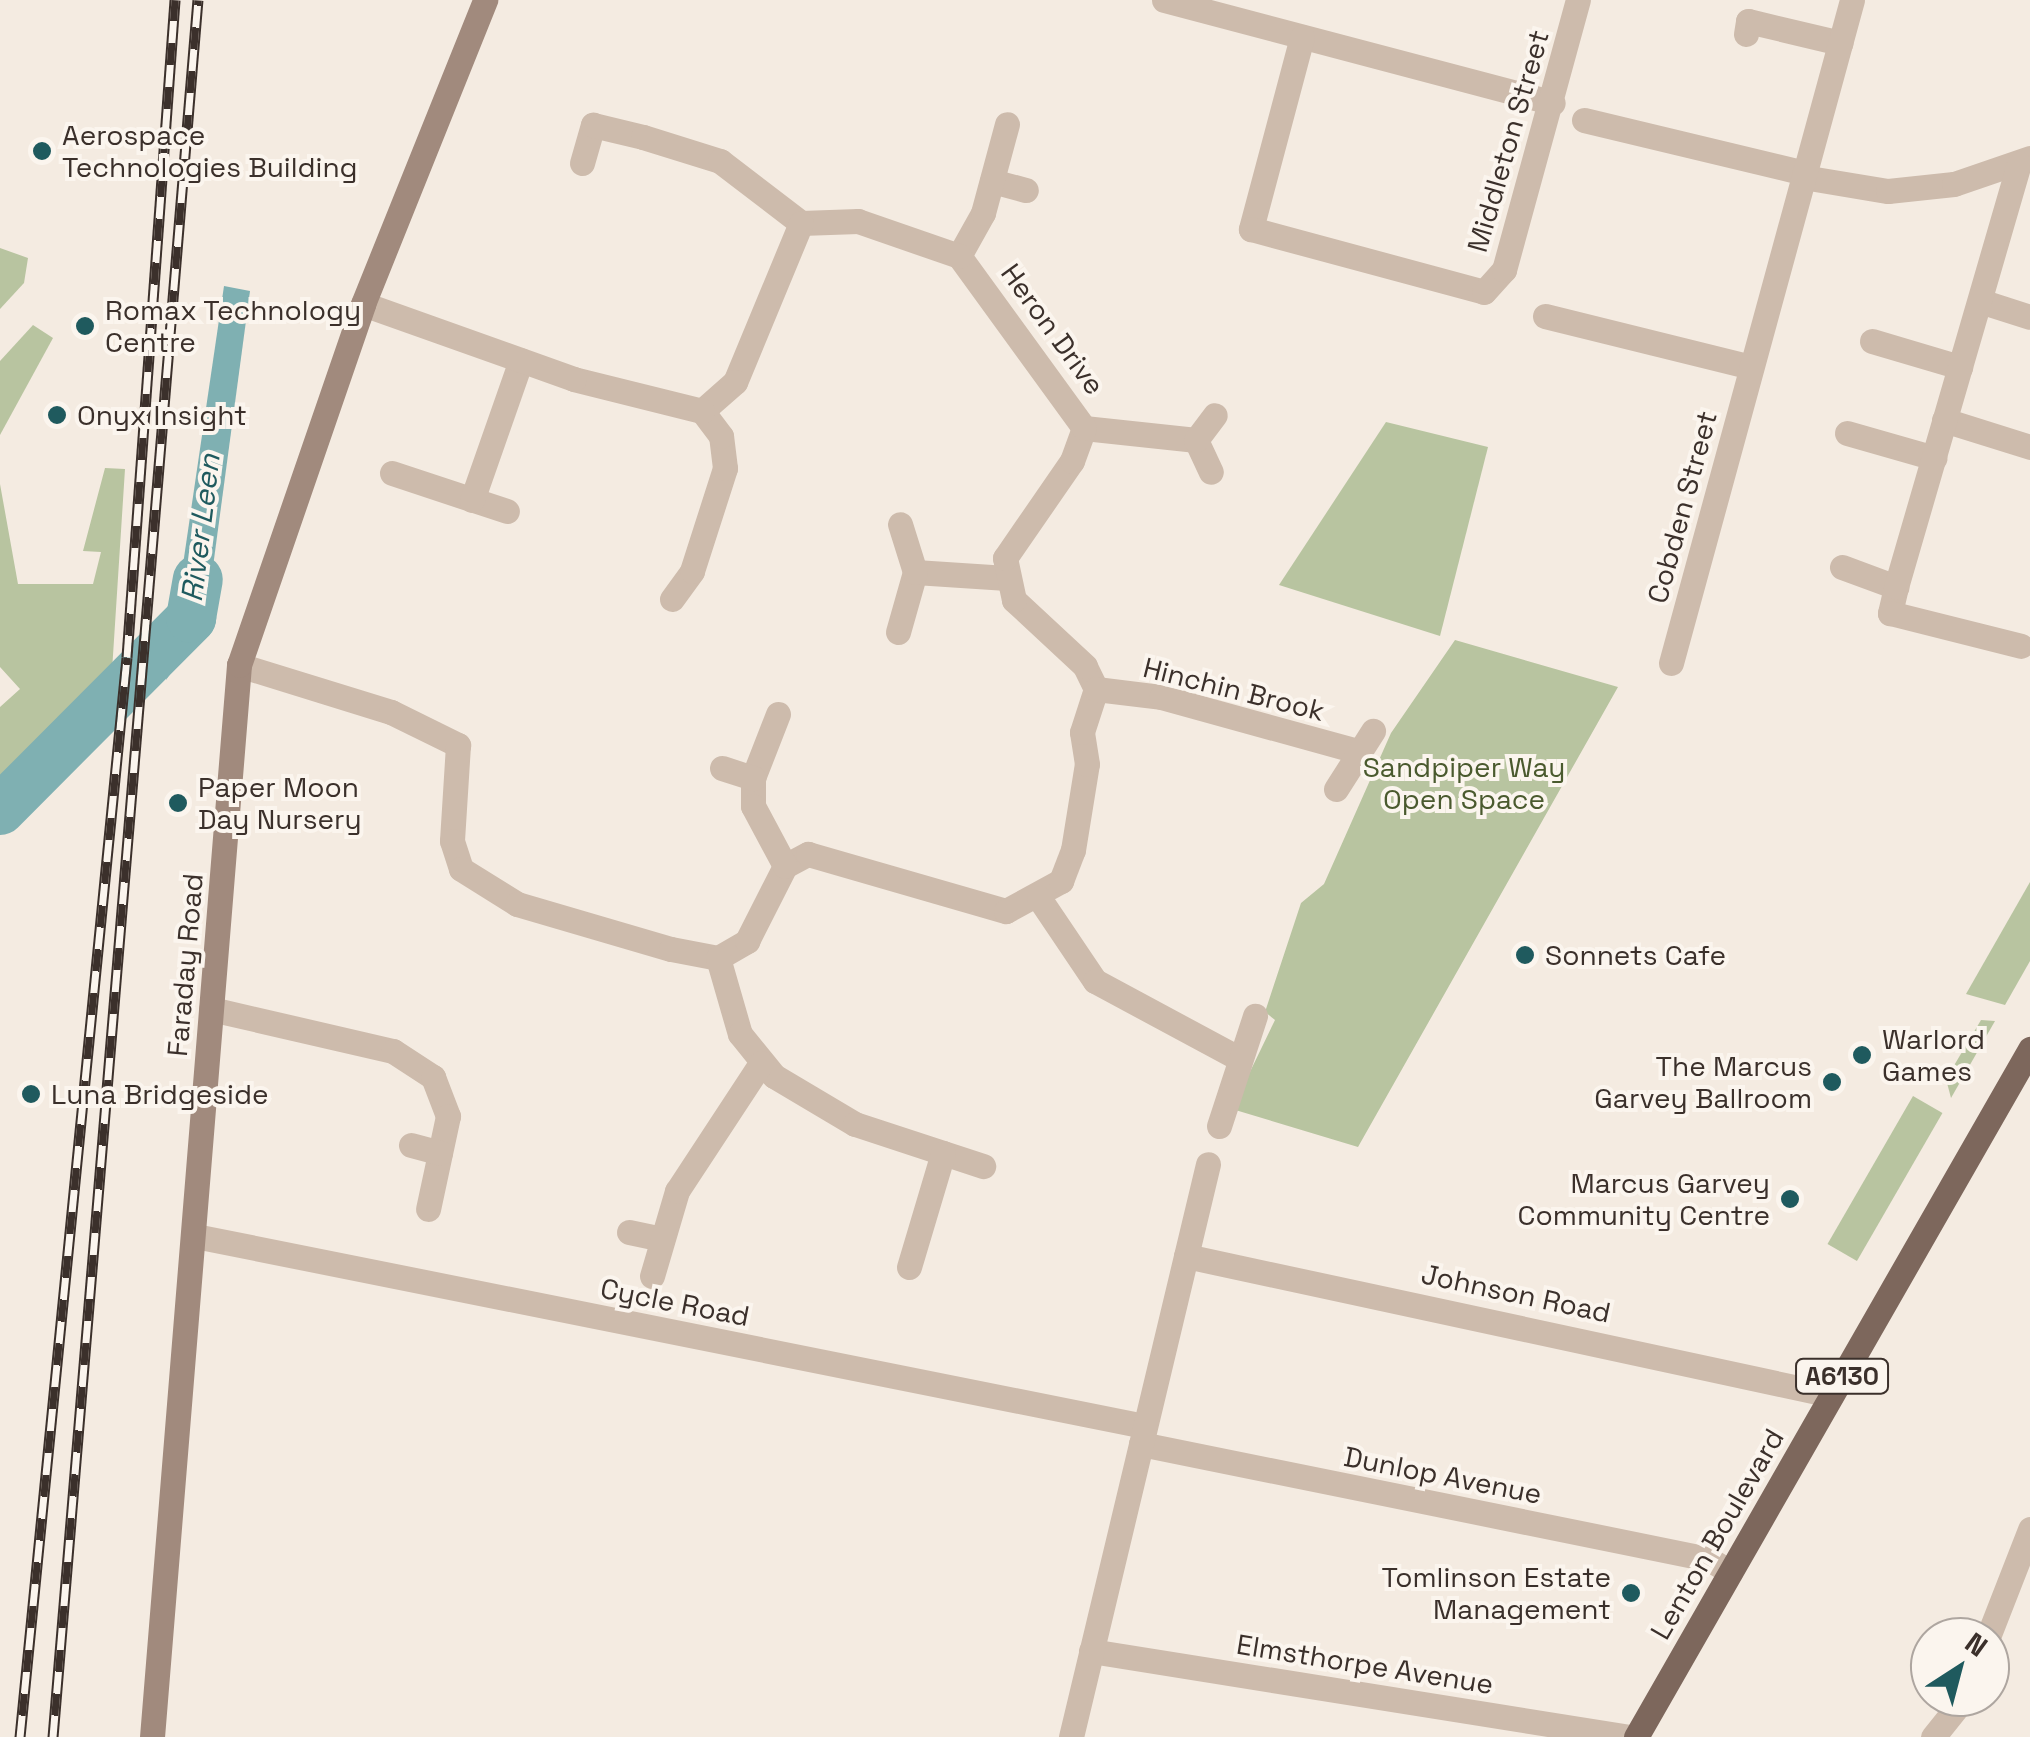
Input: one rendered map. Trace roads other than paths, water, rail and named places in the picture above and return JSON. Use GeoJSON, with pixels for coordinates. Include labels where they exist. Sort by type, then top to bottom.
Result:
{"type":"FeatureCollection","features":[{"type":"Feature","properties":{"kind":"main road","name":"Lenton Boulevard"},"geometry":{"type":"LineString","coordinates":[[1633,1737],[2030,1050]]}},
{"type":"Feature","properties":{"kind":"street","name":"Faraday Road"},"geometry":{"type":"LineString","coordinates":[[152,1737],[240,665],[363,304],[485,0]]}},
{"type":"Feature","properties":{"kind":"street"},"geometry":{"type":"LineString","coordinates":[[1164,0],[1552,102]]}},
{"type":"Feature","properties":{"kind":"street","name":"Middleton Street"},"geometry":{"type":"LineString","coordinates":[[1302,37],[1252,229],[1484,292],[1504,270],[1578,0]]}},
{"type":"Feature","properties":{"kind":"street","name":"Cobden Street"},"geometry":{"type":"LineString","coordinates":[[1671,663],[1852,0]]}},
{"type":"Feature","properties":{"kind":"street"},"geometry":{"type":"LineString","coordinates":[[1747,27],[1840,43]]}},
{"type":"Feature","properties":{"kind":"street"},"geometry":{"type":"LineString","coordinates":[[1584,120],[1804,175],[1888,191],[2025,160]]}},
{"type":"Feature","properties":{"kind":"street"},"geometry":{"type":"LineString","coordinates":[[960,256],[992,181],[1007,124]]}},
{"type":"Feature","properties":{"kind":"street"},"geometry":{"type":"LineString","coordinates":[[582,163],[593,125],[643,137],[720,161],[802,224],[735,382],[702,411]]}},
{"type":"Feature","properties":{"kind":"street"},"geometry":{"type":"LineString","coordinates":[[2020,646],[1890,612],[1944,420],[2025,160]]}},
{"type":"Feature","properties":{"kind":"street"},"geometry":{"type":"LineString","coordinates":[[992,181],[1026,190]]}},
{"type":"Feature","properties":{"kind":"street","name":"Heron Drive"},"geometry":{"type":"LineString","coordinates":[[802,224],[858,221],[960,256],[1084,428],[1072,461],[1014,540],[1007,578]]}},
{"type":"Feature","properties":{"kind":"street"},"geometry":{"type":"LineString","coordinates":[[1980,301],[2030,317]]}},
{"type":"Feature","properties":{"kind":"street"},"geometry":{"type":"LineString","coordinates":[[363,304],[521,360],[702,411],[721,436],[725,468],[692,570],[672,599]]}},
{"type":"Feature","properties":{"kind":"street"},"geometry":{"type":"LineString","coordinates":[[1546,316],[1751,367]]}},
{"type":"Feature","properties":{"kind":"street"},"geometry":{"type":"LineString","coordinates":[[1872,341],[1960,367]]}},
{"type":"Feature","properties":{"kind":"street"},"geometry":{"type":"LineString","coordinates":[[472,500],[521,360]]}},
{"type":"Feature","properties":{"kind":"street"},"geometry":{"type":"LineString","coordinates":[[1196,440],[1215,415]]}},
{"type":"Feature","properties":{"kind":"street"},"geometry":{"type":"LineString","coordinates":[[1944,420],[2030,447]]}},
{"type":"Feature","properties":{"kind":"street"},"geometry":{"type":"LineString","coordinates":[[1084,428],[1196,440]]}},
{"type":"Feature","properties":{"kind":"street"},"geometry":{"type":"LineString","coordinates":[[1847,433],[1934,458]]}},
{"type":"Feature","properties":{"kind":"street"},"geometry":{"type":"LineString","coordinates":[[1196,440],[1211,472]]}},
{"type":"Feature","properties":{"kind":"street"},"geometry":{"type":"LineString","coordinates":[[392,472],[506,511]]}},
{"type":"Feature","properties":{"kind":"street"},"geometry":{"type":"LineString","coordinates":[[898,632],[915,572],[900,524]]}},
{"type":"Feature","properties":{"kind":"street"},"geometry":{"type":"LineString","coordinates":[[1842,567],[1896,587]]}},
{"type":"Feature","properties":{"kind":"street"},"geometry":{"type":"LineString","coordinates":[[240,665],[391,712],[458,745],[452,841],[461,870],[484,889],[718,958],[747,942],[784,866],[808,854],[835,856],[1006,911],[1039,898],[1062,881],[1072,850],[1087,764],[1082,732],[1096,689],[1086,666],[1014,600],[1007,578],[915,572]]}},
{"type":"Feature","properties":{"kind":"street","name":"Hinchin Brook"},"geometry":{"type":"LineString","coordinates":[[1096,689],[1161,697],[1365,741],[1336,789]]}},
{"type":"Feature","properties":{"kind":"street"},"geometry":{"type":"LineString","coordinates":[[778,714],[753,778],[753,806],[784,866]]}},
{"type":"Feature","properties":{"kind":"street"},"geometry":{"type":"LineString","coordinates":[[722,768],[753,778]]}},
{"type":"Feature","properties":{"kind":"street"},"geometry":{"type":"LineString","coordinates":[[1039,898],[1095,981],[1238,1058]]}},
{"type":"Feature","properties":{"kind":"street"},"geometry":{"type":"LineString","coordinates":[[718,958],[728,1007],[761,1064],[813,1105],[983,1166]]}},
{"type":"Feature","properties":{"kind":"street"},"geometry":{"type":"LineString","coordinates":[[211,1009],[416,1062],[444,1097],[440,1153],[428,1209]]}},
{"type":"Feature","properties":{"kind":"street"},"geometry":{"type":"LineString","coordinates":[[1219,1126],[1238,1058],[1255,1016]]}},
{"type":"Feature","properties":{"kind":"street"},"geometry":{"type":"LineString","coordinates":[[652,1276],[694,1159],[761,1064]]}},
{"type":"Feature","properties":{"kind":"street"},"geometry":{"type":"LineString","coordinates":[[411,1145],[440,1153]]}},
{"type":"Feature","properties":{"kind":"street"},"geometry":{"type":"LineString","coordinates":[[910,1267],[943,1153]]}},
{"type":"Feature","properties":{"kind":"street"},"geometry":{"type":"LineString","coordinates":[[1071,1737],[1208,1164]]}},
{"type":"Feature","properties":{"kind":"street"},"geometry":{"type":"LineString","coordinates":[[629,1232],[662,1240]]}},
{"type":"Feature","properties":{"kind":"street","name":"Cycle Road"},"geometry":{"type":"LineString","coordinates":[[194,1236],[1142,1435]]}},
{"type":"Feature","properties":{"kind":"street","name":"Johnson Road"},"geometry":{"type":"LineString","coordinates":[[1186,1256],[1831,1395]]}},
{"type":"Feature","properties":{"kind":"street","name":"Dunlop Avenue"},"geometry":{"type":"LineString","coordinates":[[1142,1435],[1709,1559],[1730,1572]]}},
{"type":"Feature","properties":{"kind":"street"},"geometry":{"type":"LineString","coordinates":[[1996,1617],[2030,1530]]}},
{"type":"Feature","properties":{"kind":"street","name":"Elmsthorpe Avenue"},"geometry":{"type":"LineString","coordinates":[[1091,1651],[1633,1737]]}},
{"type":"Feature","properties":{"kind":"street"},"geometry":{"type":"LineString","coordinates":[[1933,1737],[1950,1717]]}},
{"type":"Feature","properties":{"kind":"water"},"geometry":{"type":"Polygon","coordinates":[[[224,286],[250,291],[210,589],[197,635],[166,680],[224,286]]]}},
{"type":"Feature","properties":{"kind":"water"},"geometry":{"type":"Polygon","coordinates":[[[112,671],[107,733],[78,740],[0,835],[0,788],[112,671]]]}},
{"type":"Feature","properties":{"kind":"waterway","name":"River Leen"},"geometry":{"type":"LineString","coordinates":[[0,810],[191,618],[198,580]]}},
{"type":"Feature","properties":{"kind":"railway"},"geometry":{"type":"LineString","coordinates":[[20,1737],[127,657],[175,0]]}},
{"type":"Feature","properties":{"kind":"railway"},"geometry":{"type":"LineString","coordinates":[[53,1737],[198,0]]}},
{"type":"Feature","properties":{"kind":"place","name":"Aerospace Technologies Building"},"geometry":{"type":"Point","coordinates":[42,151]}},
{"type":"Feature","properties":{"kind":"place","name":"Romax Technology Centre"},"geometry":{"type":"Point","coordinates":[85,326]}},
{"type":"Feature","properties":{"kind":"place","name":"Onyx Insight"},"geometry":{"type":"Point","coordinates":[57,415]}},
{"type":"Feature","properties":{"kind":"place","name":"Paper Moon Day Nursery"},"geometry":{"type":"Point","coordinates":[178,803]}},
{"type":"Feature","properties":{"kind":"place","name":"Sonnets Cafe"},"geometry":{"type":"Point","coordinates":[1525,955]}},
{"type":"Feature","properties":{"kind":"place","name":"Warlord Games"},"geometry":{"type":"Point","coordinates":[1862,1055]}},
{"type":"Feature","properties":{"kind":"place","name":"The Marcus Garvey Ballroom"},"geometry":{"type":"Point","coordinates":[1832,1082]}},
{"type":"Feature","properties":{"kind":"place","name":"Luna Bridgeside"},"geometry":{"type":"Point","coordinates":[31,1094]}},
{"type":"Feature","properties":{"kind":"place","name":"Marcus Garvey Community Centre"},"geometry":{"type":"Point","coordinates":[1790,1199]}},
{"type":"Feature","properties":{"kind":"place","name":"Tomlinson Estate Management"},"geometry":{"type":"Point","coordinates":[1631,1593]}},
{"type":"Feature","properties":{"kind":"park label","name":"Sandpiper Way Open Space"},"geometry":{"type":"Point","coordinates":[1464,783]}}]}
